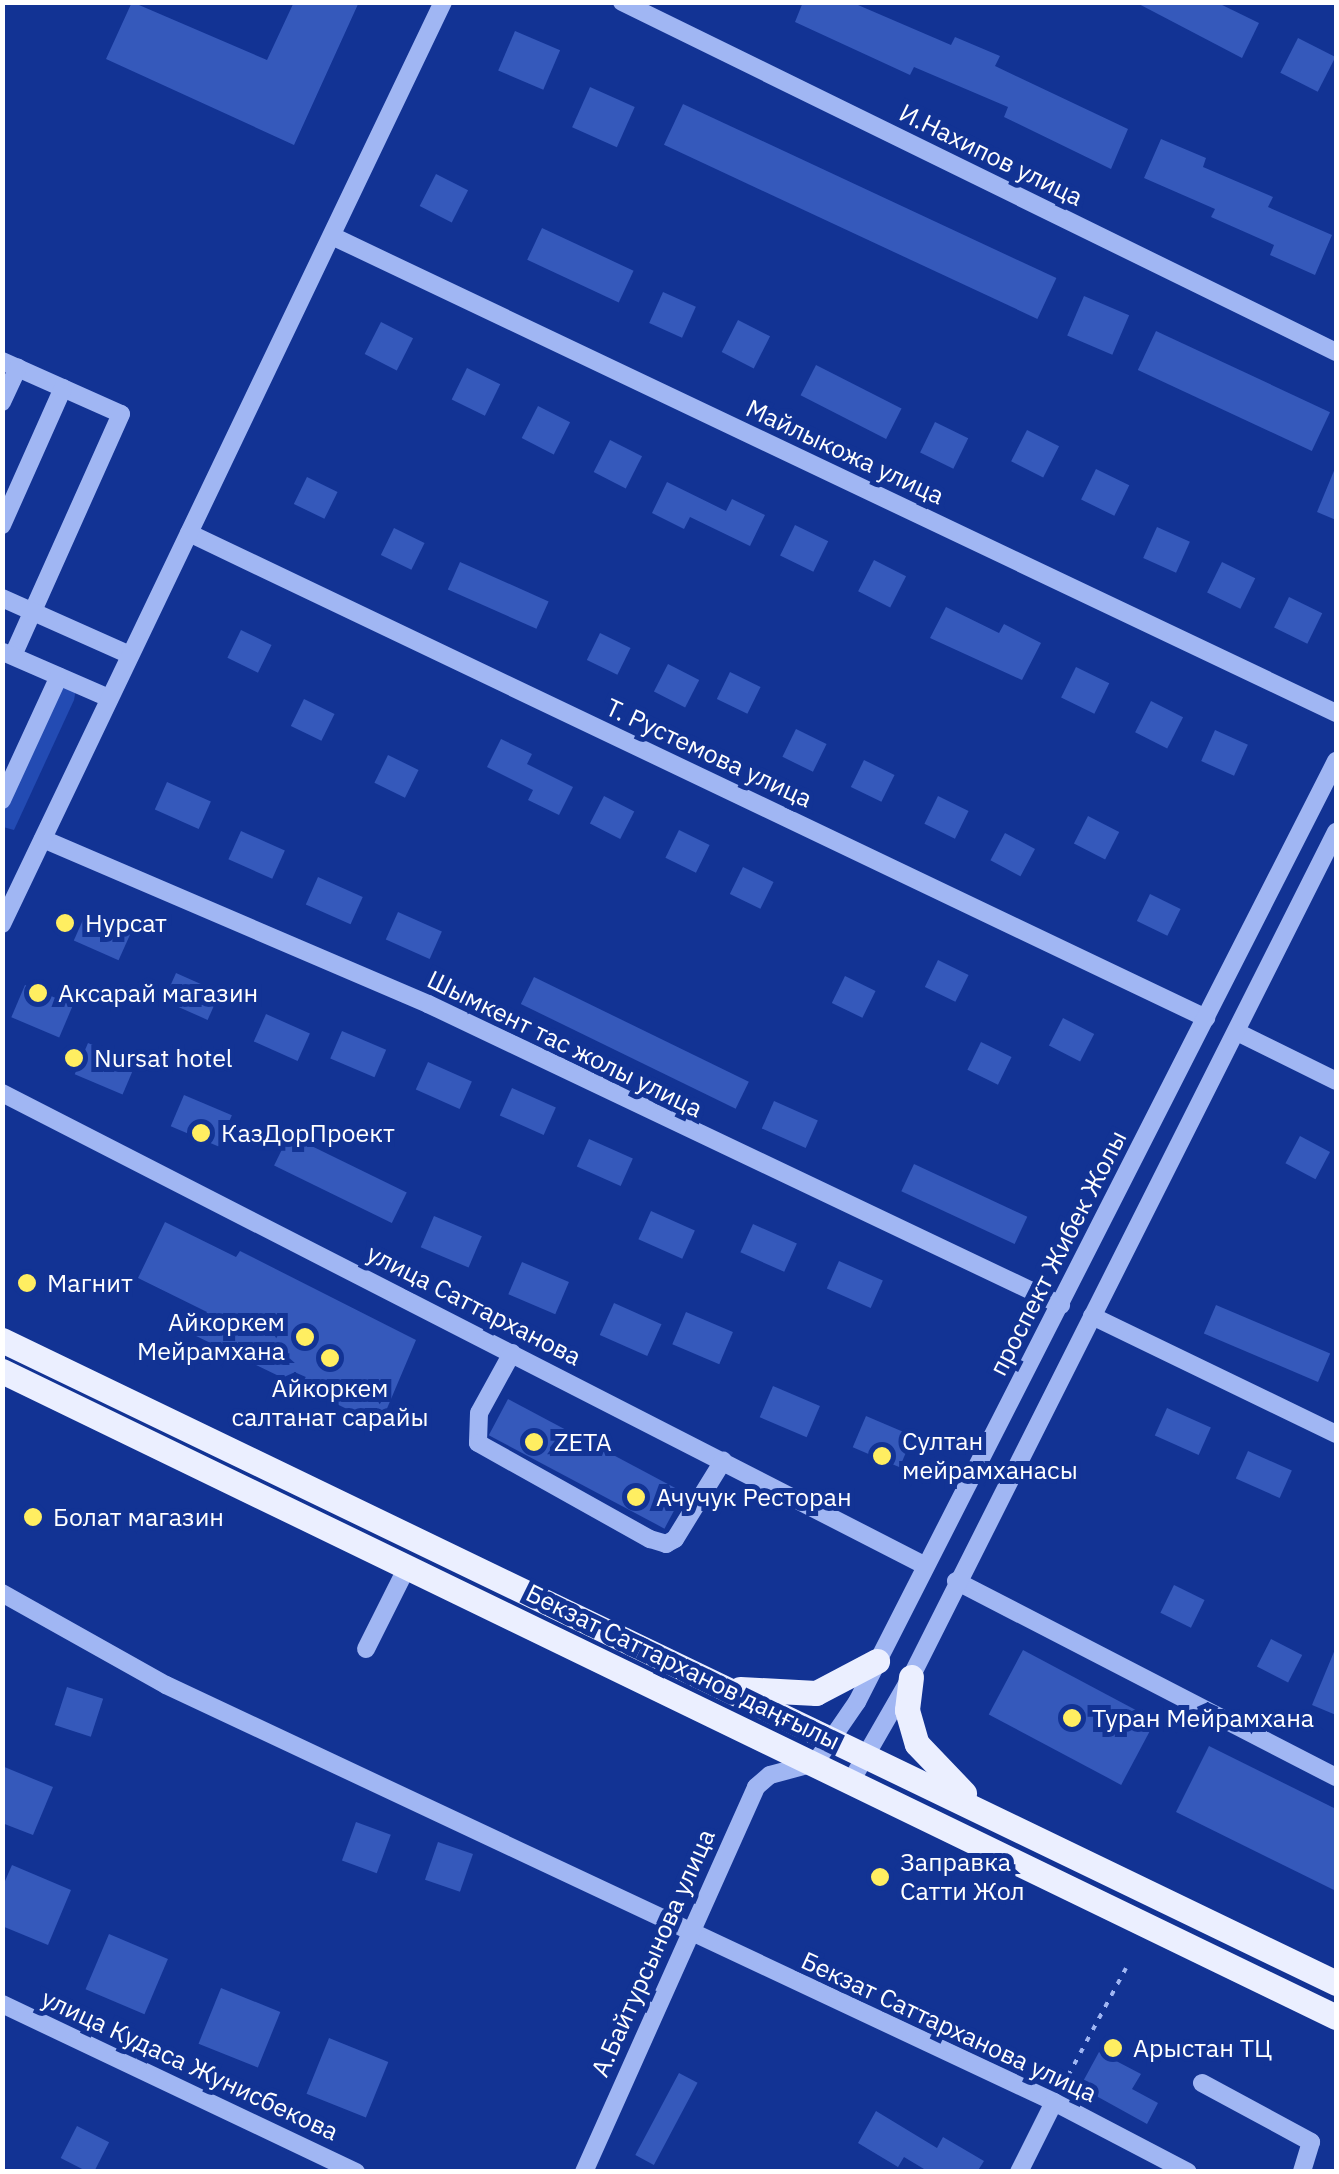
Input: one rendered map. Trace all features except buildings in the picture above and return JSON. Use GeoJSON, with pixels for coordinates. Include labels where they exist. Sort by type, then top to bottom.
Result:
{"type":"FeatureCollection","features":[{"type":"Feature","properties":{"kind":"main road","name":"Бекзат Саттарханов даңғылы"},"geometry":{"type":"LineString","coordinates":[[2,1340],[867,1754],[1336,1984]]}},
{"type":"Feature","properties":{"kind":"main road","name":"Бекзат Саттарханов даңғылы"},"geometry":{"type":"LineString","coordinates":[[2,1371],[1336,2017]]}},
{"type":"Feature","properties":{"kind":"main road"},"geometry":{"type":"LineString","coordinates":[[721,1686],[816,1692],[876,1661]]}},
{"type":"Feature","properties":{"kind":"main road"},"geometry":{"type":"LineString","coordinates":[[911,1677],[907,1710],[916,1744],[986,1813]]}},
{"type":"Feature","properties":{"kind":"main road"},"geometry":{"type":"LineString","coordinates":[[1008,1857],[1022,1830]]}},
{"type":"Feature","properties":{"kind":"street"},"geometry":{"type":"LineString","coordinates":[[2,924],[443,2]]}},
{"type":"Feature","properties":{"kind":"street","name":"И.Нахипов улица"},"geometry":{"type":"LineString","coordinates":[[622,2],[1336,352]]}},
{"type":"Feature","properties":{"kind":"street","name":"Майлыкожа улица"},"geometry":{"type":"LineString","coordinates":[[332,236],[1336,713]]}},
{"type":"Feature","properties":{"kind":"street"},"geometry":{"type":"LineString","coordinates":[[2,402],[10,365],[121,414],[32,612],[8,653],[108,698]]}},
{"type":"Feature","properties":{"kind":"street"},"geometry":{"type":"LineString","coordinates":[[2,525],[63,388]]}},
{"type":"Feature","properties":{"kind":"street","name":"Т. Рустемова улица"},"geometry":{"type":"LineString","coordinates":[[189,533],[1206,1018]]}},
{"type":"Feature","properties":{"kind":"street"},"geometry":{"type":"LineString","coordinates":[[2,598],[130,655]]}},
{"type":"Feature","properties":{"kind":"street"},"geometry":{"type":"LineString","coordinates":[[2,800],[59,676]]}},
{"type":"Feature","properties":{"kind":"street","name":"проспект Жибек Жолы"},"geometry":{"type":"LineString","coordinates":[[815,1763],[835,1741],[922,1564],[1061,1305],[1336,761]]}},
{"type":"Feature","properties":{"kind":"street"},"geometry":{"type":"LineString","coordinates":[[850,1783],[911,1677],[1336,832]]}},
{"type":"Feature","properties":{"kind":"street","name":"Шымкент тас жолы улица"},"geometry":{"type":"LineString","coordinates":[[43,839],[428,1004],[1061,1305]]}},
{"type":"Feature","properties":{"kind":"street"},"geometry":{"type":"LineString","coordinates":[[1237,1032],[1336,1082]]}},
{"type":"Feature","properties":{"kind":"street","name":"улица Саттарханова"},"geometry":{"type":"LineString","coordinates":[[2,1093],[922,1564]]}},
{"type":"Feature","properties":{"kind":"street"},"geometry":{"type":"LineString","coordinates":[[1092,1316],[1336,1434]]}},
{"type":"Feature","properties":{"kind":"street"},"geometry":{"type":"LineString","coordinates":[[512,1353],[479,1413],[478,1443],[650,1539],[666,1544],[676,1539],[723,1461]]}},
{"type":"Feature","properties":{"kind":"street"},"geometry":{"type":"LineString","coordinates":[[366,1649],[407,1567]]}},
{"type":"Feature","properties":{"kind":"street"},"geometry":{"type":"LineString","coordinates":[[956,1582],[1336,1777]]}},
{"type":"Feature","properties":{"kind":"street","name":"Бекзат Саттарханова улица"},"geometry":{"type":"LineString","coordinates":[[2,1593],[166,1685],[1054,2102],[1188,2172]]}},
{"type":"Feature","properties":{"kind":"street","name":"А.Байтурсынова улица"},"geometry":{"type":"LineString","coordinates":[[584,2172],[756,1787],[785,1769],[815,1763]]}},
{"type":"Feature","properties":{"kind":"street","name":"улица Кудаса Жунисбекова"},"geometry":{"type":"LineString","coordinates":[[2,2004],[348,2170]]}},
{"type":"Feature","properties":{"kind":"street"},"geometry":{"type":"LineString","coordinates":[[1202,2083],[1312,2142],[1302,2172]]}},
{"type":"Feature","properties":{"kind":"street"},"geometry":{"type":"LineString","coordinates":[[1019,2172],[1054,2102]]}},
{"type":"Feature","properties":{"kind":"path"},"geometry":{"type":"LineString","coordinates":[[1054,2102],[1126,1968]]}},
{"type":"Feature","properties":{"kind":"shaded area"},"geometry":{"type":"Polygon","coordinates":[[[59,676],[77,684],[74,700],[14,830],[3,827],[3,800],[59,676]]]}},
{"type":"Feature","properties":{"kind":"place","name":"Нурсат"},"geometry":{"type":"Point","coordinates":[65,923]}},
{"type":"Feature","properties":{"kind":"place","name":"Аксарай магазин"},"geometry":{"type":"Point","coordinates":[38,993]}},
{"type":"Feature","properties":{"kind":"place","name":"Nursat hotel"},"geometry":{"type":"Point","coordinates":[74,1058]}},
{"type":"Feature","properties":{"kind":"place","name":"КазДорПроект"},"geometry":{"type":"Point","coordinates":[201,1133]}},
{"type":"Feature","properties":{"kind":"place","name":"Магнит"},"geometry":{"type":"Point","coordinates":[27,1283]}},
{"type":"Feature","properties":{"kind":"place","name":"Айкоркем Мейрамхана"},"geometry":{"type":"Point","coordinates":[305,1337]}},
{"type":"Feature","properties":{"kind":"place","name":"Айкоркем салтанат сарайы"},"geometry":{"type":"Point","coordinates":[330,1358]}},
{"type":"Feature","properties":{"kind":"place","name":"ZETA"},"geometry":{"type":"Point","coordinates":[534,1442]}},
{"type":"Feature","properties":{"kind":"place","name":"Султан мейрамханасы"},"geometry":{"type":"Point","coordinates":[882,1456]}},
{"type":"Feature","properties":{"kind":"place","name":"Ачучук Ресторан"},"geometry":{"type":"Point","coordinates":[636,1497]}},
{"type":"Feature","properties":{"kind":"place","name":"Болат магазин"},"geometry":{"type":"Point","coordinates":[33,1517]}},
{"type":"Feature","properties":{"kind":"place","name":"Туран Мейрамхана"},"geometry":{"type":"Point","coordinates":[1072,1718]}},
{"type":"Feature","properties":{"kind":"place","name":"Заправка Сатти Жол"},"geometry":{"type":"Point","coordinates":[880,1877]}},
{"type":"Feature","properties":{"kind":"place","name":"Арыстан ТЦ"},"geometry":{"type":"Point","coordinates":[1113,2048]}}]}
